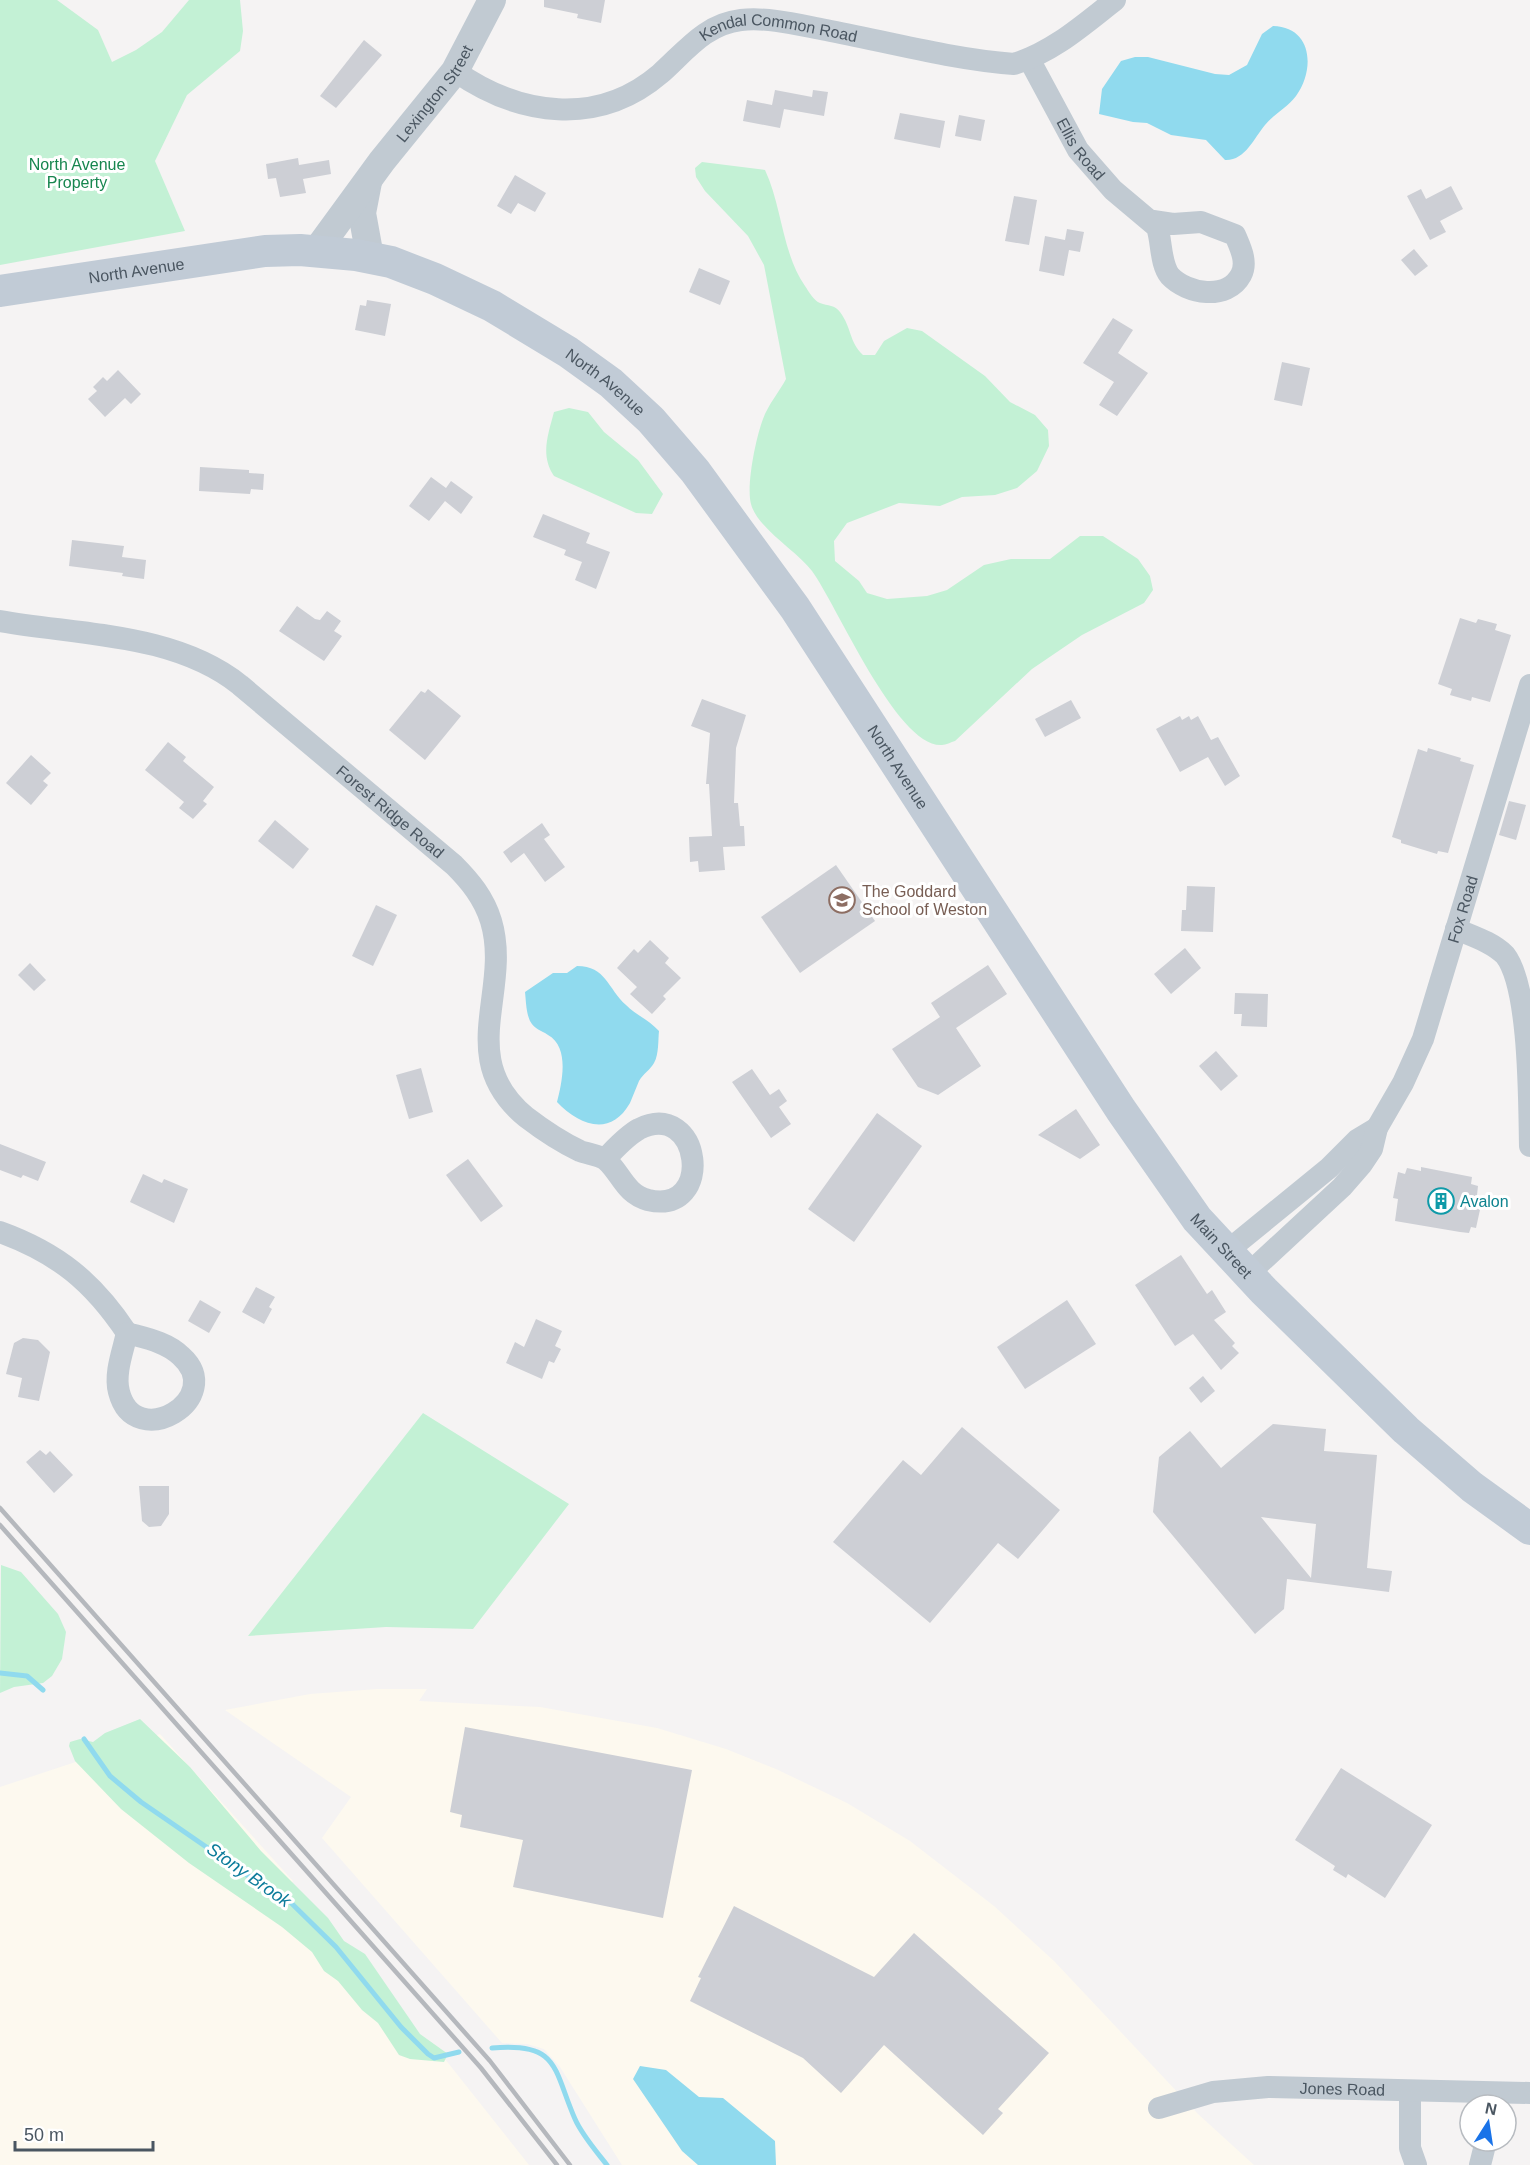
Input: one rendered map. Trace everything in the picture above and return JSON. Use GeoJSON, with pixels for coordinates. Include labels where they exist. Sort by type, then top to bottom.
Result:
{"type":"FeatureCollection","features":[{"type":"Feature","properties":{"kind":"main road","name":"North Avenue"},"geometry":{"type":"LineString","coordinates":[[0,291],[230,255],[283,250],[317,250],[370,257],[435,279],[527,326],[583,362],[624,395],[651,420],[695,471],[795,608],[984,898]]}},
{"type":"Feature","properties":{"kind":"main road","name":"Main Street"},"geometry":{"type":"LineString","coordinates":[[984,898],[1178,1195],[1226,1252],[1423,1445],[1486,1498],[1530,1529]]}},
{"type":"Feature","properties":{"kind":"street","name":"Lexington Street"},"geometry":{"type":"LineString","coordinates":[[317,250],[369,178],[455,71],[492,0]]}},
{"type":"Feature","properties":{"kind":"street","name":"Kendal Common Road"},"geometry":{"type":"LineString","coordinates":[[455,71],[490,91],[520,102],[569,110],[597,108],[625,98],[648,83],[704,34],[723,23],[741,20],[786,22],[1014,64],[1060,43],[1114,0]]}},
{"type":"Feature","properties":{"kind":"street","name":"Ellis Road"},"geometry":{"type":"LineString","coordinates":[[1029,59],[1078,150],[1113,190],[1153,221]]}},
{"type":"Feature","properties":{"kind":"street","name":"Lexington Street"},"geometry":{"type":"LineString","coordinates":[[369,178],[362,213],[370,257]]}},
{"type":"Feature","properties":{"kind":"street","name":"Forest Ridge Road"},"geometry":{"type":"LineString","coordinates":[[0,621],[154,646],[208,664],[240,685],[454,865],[478,893],[488,910],[494,933],[489,1039],[490,1061],[495,1080],[514,1106],[533,1122],[574,1148],[605,1159]]}},
{"type":"Feature","properties":{"kind":"street","name":"Fox Road"},"geometry":{"type":"LineString","coordinates":[[1248,1274],[1348,1180],[1368,1156],[1377,1128],[1418,1052],[1530,685]]}},
{"type":"Feature","properties":{"kind":"street"},"geometry":{"type":"LineString","coordinates":[[1456,929],[1498,949],[1512,964],[1520,980],[1526,1019],[1530,1146]]}},
{"type":"Feature","properties":{"kind":"street","name":"Fox Road"},"geometry":{"type":"LineString","coordinates":[[1226,1252],[1329,1168],[1357,1140],[1377,1128]]}},
{"type":"Feature","properties":{"kind":"street"},"geometry":{"type":"LineString","coordinates":[[0,1232],[43,1251],[81,1276],[101,1297],[127,1333]]}},
{"type":"Feature","properties":{"kind":"street","name":"Jones Road"},"geometry":{"type":"LineString","coordinates":[[1159,2108],[1203,2094],[1252,2087],[1410,2091],[1458,2096]]}},
{"type":"Feature","properties":{"kind":"street"},"geometry":{"type":"LineString","coordinates":[[1410,2091],[1410,2148],[1416,2165]]}},
{"type":"Feature","properties":{"kind":"shaded area"},"geometry":{"type":"Polygon","coordinates":[[[377,1689],[427,1689],[419,1701],[540,1707],[657,1728],[726,1749],[776,1769],[847,1803],[910,1841],[994,1906],[1054,1961],[1198,2114],[1254,2165],[622,2165],[560,2067],[544,2049],[527,2044],[502,2043],[322,1838],[351,1797],[225,1710],[310,1694],[377,1689]]]}},
{"type":"Feature","properties":{"kind":"shaded area"},"geometry":{"type":"Polygon","coordinates":[[[160,1734],[293,1881],[284,1894],[401,2023],[441,2054],[529,2165],[0,2165],[0,1787],[160,1734]]]}},
{"type":"Feature","properties":{"kind":"green space","name":"North Avenue Property"},"geometry":{"type":"Polygon","coordinates":[[[0,0],[57,0],[98,30],[112,62],[136,50],[162,32],[189,0],[240,0],[243,31],[240,51],[187,95],[155,161],[185,231],[0,265],[0,0]]]}},
{"type":"Feature","properties":{"kind":"green space"},"geometry":{"type":"Polygon","coordinates":[[[702,162],[765,170],[797,273],[816,300],[840,312],[855,345],[863,355],[875,355],[884,341],[907,328],[922,331],[985,376],[1010,402],[1035,415],[1048,430],[1049,446],[1037,471],[1017,488],[995,495],[962,497],[940,506],[899,503],[847,523],[834,541],[835,561],[859,581],[867,593],[887,599],[927,596],[947,590],[984,565],[1011,559],[1050,559],[1080,536],[1103,536],[1138,559],[1150,576],[1153,590],[1144,603],[1082,635],[1032,669],[955,741],[942,745],[925,740],[906,724],[870,672],[812,571],[761,522],[751,504],[752,462],[757,437],[765,414],[786,379],[764,265],[748,236],[705,191],[696,177],[695,168],[702,162]]]}},
{"type":"Feature","properties":{"kind":"green space"},"geometry":{"type":"Polygon","coordinates":[[[569,408],[588,412],[604,432],[638,460],[663,494],[652,514],[636,513],[554,476],[547,460],[546,445],[554,412],[569,408]]]}},
{"type":"Feature","properties":{"kind":"green space"},"geometry":{"type":"Polygon","coordinates":[[[423,1413],[569,1504],[473,1629],[386,1627],[248,1636],[423,1413]]]}},
{"type":"Feature","properties":{"kind":"green space"},"geometry":{"type":"Polygon","coordinates":[[[1,1565],[21,1572],[58,1614],[66,1632],[62,1659],[52,1676],[43,1683],[14,1687],[0,1693],[1,1565]]]}},
{"type":"Feature","properties":{"kind":"green space"},"geometry":{"type":"Polygon","coordinates":[[[140,1719],[190,1767],[261,1851],[328,1918],[344,1941],[365,1954],[420,2034],[448,2054],[444,2062],[410,2059],[399,2055],[378,2023],[362,2010],[338,1981],[324,1971],[312,1952],[282,1927],[189,1863],[121,1809],[75,1761],[69,1746],[70,1742],[80,1739],[93,1742],[105,1733],[140,1719]]]}},
{"type":"Feature","properties":{"kind":"water"},"geometry":{"type":"Polygon","coordinates":[[[1273,26],[1286,28],[1303,42],[1307,52],[1306,74],[1296,96],[1269,121],[1244,153],[1238,157],[1225,160],[1206,140],[1171,135],[1147,123],[1099,114],[1102,89],[1121,61],[1135,57],[1148,57],[1215,74],[1229,75],[1247,65],[1262,34],[1273,26]]]}},
{"type":"Feature","properties":{"kind":"water"},"geometry":{"type":"Polygon","coordinates":[[[577,966],[587,967],[601,974],[626,1005],[659,1031],[658,1051],[654,1063],[639,1081],[630,1103],[622,1114],[604,1124],[584,1122],[557,1102],[561,1085],[562,1056],[555,1041],[532,1024],[527,1010],[525,992],[553,973],[567,973],[577,966]]]}},
{"type":"Feature","properties":{"kind":"water"},"geometry":{"type":"Polygon","coordinates":[[[640,2066],[666,2070],[699,2097],[723,2098],[775,2141],[776,2165],[698,2165],[682,2151],[633,2079],[640,2066]]]}},
{"type":"Feature","properties":{"kind":"building"},"geometry":{"type":"Polygon","coordinates":[[[544,0],[605,0],[601,23],[577,18],[578,14],[544,7],[544,0]]]}},
{"type":"Feature","properties":{"kind":"building"},"geometry":{"type":"Polygon","coordinates":[[[364,40],[382,55],[336,108],[320,96],[364,40]]]}},
{"type":"Feature","properties":{"kind":"building"},"geometry":{"type":"Polygon","coordinates":[[[775,90],[812,97],[813,90],[828,92],[824,116],[784,109],[780,128],[743,121],[747,100],[772,105],[775,90]]]}},
{"type":"Feature","properties":{"kind":"building"},"geometry":{"type":"Polygon","coordinates":[[[900,113],[945,121],[940,148],[894,139],[900,113]]]}},
{"type":"Feature","properties":{"kind":"building"},"geometry":{"type":"Polygon","coordinates":[[[959,115],[985,120],[981,141],[955,136],[959,115]]]}},
{"type":"Feature","properties":{"kind":"building"},"geometry":{"type":"Polygon","coordinates":[[[298,158],[299,165],[329,160],[331,174],[303,179],[306,193],[280,197],[276,178],[268,179],[266,164],[298,158]]]}},
{"type":"Feature","properties":{"kind":"building"},"geometry":{"type":"Polygon","coordinates":[[[515,175],[546,193],[535,212],[518,203],[511,214],[497,206],[515,175]]]}},
{"type":"Feature","properties":{"kind":"building"},"geometry":{"type":"Polygon","coordinates":[[[1451,186],[1463,209],[1440,221],[1446,232],[1430,240],[1407,196],[1421,189],[1426,199],[1451,186]]]}},
{"type":"Feature","properties":{"kind":"building"},"geometry":{"type":"Polygon","coordinates":[[[1014,196],[1037,200],[1029,245],[1005,241],[1014,196]]]}},
{"type":"Feature","properties":{"kind":"building"},"geometry":{"type":"Polygon","coordinates":[[[1067,229],[1084,232],[1080,252],[1069,250],[1064,276],[1039,271],[1045,236],[1065,240],[1067,229]]]}},
{"type":"Feature","properties":{"kind":"building"},"geometry":{"type":"Polygon","coordinates":[[[1414,249],[1428,266],[1415,276],[1401,260],[1414,249]]]}},
{"type":"Feature","properties":{"kind":"building"},"geometry":{"type":"Polygon","coordinates":[[[699,268],[730,281],[720,305],[689,292],[699,268]]]}},
{"type":"Feature","properties":{"kind":"building"},"geometry":{"type":"Polygon","coordinates":[[[367,300],[391,304],[385,336],[355,330],[360,305],[366,306],[367,300]]]}},
{"type":"Feature","properties":{"kind":"building"},"geometry":{"type":"Polygon","coordinates":[[[1113,318],[1133,330],[1118,353],[1148,373],[1117,416],[1099,405],[1114,382],[1083,363],[1113,318]]]}},
{"type":"Feature","properties":{"kind":"building"},"geometry":{"type":"Polygon","coordinates":[[[1282,362],[1310,368],[1302,406],[1274,400],[1282,362]]]}},
{"type":"Feature","properties":{"kind":"building"},"geometry":{"type":"Polygon","coordinates":[[[118,370],[141,394],[131,404],[125,398],[105,417],[88,399],[97,391],[93,387],[103,377],[107,381],[118,370]]]}},
{"type":"Feature","properties":{"kind":"building"},"geometry":{"type":"Polygon","coordinates":[[[200,467],[249,470],[249,473],[264,474],[263,490],[251,489],[250,494],[199,491],[200,467]]]}},
{"type":"Feature","properties":{"kind":"building"},"geometry":{"type":"Polygon","coordinates":[[[431,477],[446,488],[451,481],[473,497],[461,514],[445,501],[429,521],[409,506],[431,477]]]}},
{"type":"Feature","properties":{"kind":"building"},"geometry":{"type":"Polygon","coordinates":[[[543,514],[590,533],[586,543],[610,552],[596,589],[575,580],[582,562],[564,555],[566,550],[533,537],[543,514]]]}},
{"type":"Feature","properties":{"kind":"building"},"geometry":{"type":"Polygon","coordinates":[[[72,540],[124,546],[122,557],[146,560],[144,579],[122,576],[123,573],[69,566],[72,540]]]}},
{"type":"Feature","properties":{"kind":"building"},"geometry":{"type":"Polygon","coordinates":[[[297,606],[315,619],[320,620],[327,611],[341,621],[334,631],[342,636],[324,661],[279,631],[297,606]]]}},
{"type":"Feature","properties":{"kind":"building"},"geometry":{"type":"Polygon","coordinates":[[[1460,618],[1476,623],[1478,619],[1497,624],[1495,630],[1511,635],[1490,702],[1472,697],[1471,701],[1450,695],[1452,689],[1438,684],[1460,618]]]}},
{"type":"Feature","properties":{"kind":"building"},"geometry":{"type":"Polygon","coordinates":[[[428,689],[461,716],[425,760],[389,730],[421,691],[425,693],[428,689]]]}},
{"type":"Feature","properties":{"kind":"building"},"geometry":{"type":"Polygon","coordinates":[[[702,699],[746,715],[736,748],[734,803],[738,803],[740,826],[744,826],[745,846],[723,847],[725,870],[699,872],[698,861],[690,862],[689,837],[712,836],[709,784],[706,784],[710,733],[691,726],[702,699]]]}},
{"type":"Feature","properties":{"kind":"building"},"geometry":{"type":"Polygon","coordinates":[[[1071,700],[1081,718],[1045,737],[1035,719],[1071,700]]]}},
{"type":"Feature","properties":{"kind":"building"},"geometry":{"type":"Polygon","coordinates":[[[1180,716],[1182,720],[1189,716],[1191,720],[1198,716],[1211,740],[1218,737],[1240,776],[1225,786],[1208,757],[1180,772],[1156,729],[1180,716]]]}},
{"type":"Feature","properties":{"kind":"building"},"geometry":{"type":"Polygon","coordinates":[[[168,742],[186,757],[183,761],[214,787],[203,801],[207,804],[193,819],[179,808],[184,802],[145,770],[168,742]]]}},
{"type":"Feature","properties":{"kind":"building"},"geometry":{"type":"Polygon","coordinates":[[[1428,748],[1461,758],[1460,761],[1474,765],[1448,853],[1438,851],[1437,854],[1401,843],[1401,840],[1392,837],[1418,749],[1427,752],[1428,748]]]}},
{"type":"Feature","properties":{"kind":"building"},"geometry":{"type":"Polygon","coordinates":[[[31,755],[51,773],[43,781],[48,785],[31,805],[6,783],[31,755]]]}},
{"type":"Feature","properties":{"kind":"building"},"geometry":{"type":"Polygon","coordinates":[[[1509,801],[1526,805],[1516,840],[1499,835],[1509,801]]]}},
{"type":"Feature","properties":{"kind":"building"},"geometry":{"type":"Polygon","coordinates":[[[275,820],[309,849],[293,869],[258,841],[275,820]]]}},
{"type":"Feature","properties":{"kind":"building"},"geometry":{"type":"Polygon","coordinates":[[[542,823],[550,835],[544,839],[565,867],[545,882],[524,853],[511,863],[503,852],[542,823]]]}},
{"type":"Feature","properties":{"kind":"building"},"geometry":{"type":"Polygon","coordinates":[[[836,865],[875,921],[800,973],[761,917],[836,865]]]}},
{"type":"Feature","properties":{"kind":"building"},"geometry":{"type":"Polygon","coordinates":[[[1187,886],[1215,887],[1213,932],[1181,931],[1182,910],[1186,910],[1187,886]]]}},
{"type":"Feature","properties":{"kind":"building"},"geometry":{"type":"Polygon","coordinates":[[[376,905],[397,915],[373,966],[352,956],[376,905]]]}},
{"type":"Feature","properties":{"kind":"building"},"geometry":{"type":"Polygon","coordinates":[[[650,940],[669,958],[665,963],[681,978],[663,996],[666,999],[652,1014],[630,994],[637,987],[617,968],[634,949],[638,953],[650,940]]]}},
{"type":"Feature","properties":{"kind":"building"},"geometry":{"type":"Polygon","coordinates":[[[1185,948],[1201,968],[1171,994],[1154,974],[1185,948]]]}},
{"type":"Feature","properties":{"kind":"building"},"geometry":{"type":"Polygon","coordinates":[[[30,963],[46,980],[34,991],[18,975],[30,963]]]}},
{"type":"Feature","properties":{"kind":"building"},"geometry":{"type":"Polygon","coordinates":[[[988,965],[1007,994],[956,1028],[981,1066],[938,1095],[918,1087],[892,1049],[940,1017],[931,1003],[988,965]]]}},
{"type":"Feature","properties":{"kind":"building"},"geometry":{"type":"Polygon","coordinates":[[[1235,993],[1268,994],[1267,1027],[1241,1026],[1242,1014],[1234,1014],[1235,993]]]}},
{"type":"Feature","properties":{"kind":"building"},"geometry":{"type":"Polygon","coordinates":[[[1216,1051],[1238,1076],[1221,1091],[1199,1066],[1216,1051]]]}},
{"type":"Feature","properties":{"kind":"building"},"geometry":{"type":"Polygon","coordinates":[[[421,1068],[433,1112],[409,1119],[396,1075],[421,1068]]]}},
{"type":"Feature","properties":{"kind":"building"},"geometry":{"type":"Polygon","coordinates":[[[752,1069],[770,1095],[779,1089],[787,1101],[779,1107],[791,1124],[771,1138],[732,1082],[752,1069]]]}},
{"type":"Feature","properties":{"kind":"building"},"geometry":{"type":"Polygon","coordinates":[[[1076,1109],[1100,1145],[1080,1159],[1038,1135],[1076,1109]]]}},
{"type":"Feature","properties":{"kind":"building"},"geometry":{"type":"Polygon","coordinates":[[[877,1113],[922,1146],[854,1242],[808,1209],[877,1113]]]}},
{"type":"Feature","properties":{"kind":"building"},"geometry":{"type":"Polygon","coordinates":[[[0,1144],[46,1162],[38,1181],[23,1175],[21,1178],[0,1170],[0,1144]]]}},
{"type":"Feature","properties":{"kind":"building"},"geometry":{"type":"Polygon","coordinates":[[[468,1159],[503,1206],[481,1222],[446,1175],[468,1159]]]}},
{"type":"Feature","properties":{"kind":"building","name":"Avalon"},"geometry":{"type":"Polygon","coordinates":[[[1421,1167],[1472,1177],[1471,1184],[1478,1186],[1477,1195],[1483,1196],[1476,1228],[1471,1227],[1469,1233],[1395,1221],[1398,1199],[1393,1198],[1398,1172],[1405,1174],[1407,1168],[1421,1171],[1421,1167]]]}},
{"type":"Feature","properties":{"kind":"building"},"geometry":{"type":"Polygon","coordinates":[[[143,1174],[162,1183],[164,1179],[188,1189],[174,1223],[130,1202],[143,1174]]]}},
{"type":"Feature","properties":{"kind":"building"},"geometry":{"type":"Polygon","coordinates":[[[1181,1255],[1207,1294],[1212,1290],[1226,1312],[1214,1320],[1235,1343],[1232,1346],[1239,1353],[1221,1370],[1193,1334],[1175,1346],[1135,1285],[1181,1255]]]}},
{"type":"Feature","properties":{"kind":"building"},"geometry":{"type":"Polygon","coordinates":[[[256,1287],[275,1297],[264,1324],[242,1312],[256,1287]]]}},
{"type":"Feature","properties":{"kind":"building"},"geometry":{"type":"Polygon","coordinates":[[[200,1300],[221,1312],[209,1333],[188,1321],[200,1300]]]}},
{"type":"Feature","properties":{"kind":"building"},"geometry":{"type":"Polygon","coordinates":[[[1067,1300],[1096,1344],[1025,1389],[997,1347],[1067,1300]]]}},
{"type":"Feature","properties":{"kind":"building"},"geometry":{"type":"Polygon","coordinates":[[[536,1319],[562,1331],[555,1346],[561,1349],[554,1363],[549,1361],[542,1379],[506,1363],[515,1342],[524,1347],[536,1319]]]}},
{"type":"Feature","properties":{"kind":"building"},"geometry":{"type":"Polygon","coordinates":[[[23,1338],[38,1340],[50,1352],[39,1401],[18,1397],[22,1378],[6,1374],[14,1343],[23,1338]]]}},
{"type":"Feature","properties":{"kind":"building"},"geometry":{"type":"Polygon","coordinates":[[[1203,1376],[1215,1391],[1201,1403],[1189,1388],[1203,1376]]]}},
{"type":"Feature","properties":{"kind":"building"},"geometry":{"type":"Polygon","coordinates":[[[1273,1424],[1326,1429],[1324,1451],[1377,1455],[1367,1568],[1392,1571],[1389,1592],[1287,1579],[1284,1609],[1255,1634],[1153,1512],[1159,1457],[1190,1431],[1221,1468],[1273,1424]],[[1261,1517],[1311,1578],[1316,1524],[1261,1517]]]}},
{"type":"Feature","properties":{"kind":"building"},"geometry":{"type":"Polygon","coordinates":[[[962,1427],[1060,1510],[1018,1559],[998,1543],[930,1623],[833,1542],[903,1460],[921,1475],[962,1427]]]}},
{"type":"Feature","properties":{"kind":"building"},"geometry":{"type":"Polygon","coordinates":[[[40,1450],[46,1455],[50,1451],[73,1475],[54,1493],[26,1462],[40,1450]]]}},
{"type":"Feature","properties":{"kind":"building"},"geometry":{"type":"Polygon","coordinates":[[[139,1486],[169,1486],[169,1514],[161,1526],[149,1527],[142,1521],[139,1486]]]}},
{"type":"Feature","properties":{"kind":"building"},"geometry":{"type":"Polygon","coordinates":[[[465,1727],[692,1770],[663,1918],[513,1887],[523,1840],[460,1827],[462,1815],[450,1812],[465,1727]]]}},
{"type":"Feature","properties":{"kind":"building"},"geometry":{"type":"Polygon","coordinates":[[[1341,1768],[1432,1825],[1385,1898],[1348,1874],[1346,1878],[1333,1870],[1335,1866],[1295,1840],[1341,1768]]]}},
{"type":"Feature","properties":{"kind":"building"},"geometry":{"type":"Polygon","coordinates":[[[734,1906],[874,1977],[914,1933],[1049,2053],[998,2109],[1003,2113],[983,2135],[884,2045],[841,2093],[803,2058],[690,2001],[701,1978],[698,1977],[734,1906]]]}},
{"type":"Feature","properties":{"kind":"waterway","name":"Stony Brook"},"geometry":{"type":"LineString","coordinates":[[0,1673],[27,1676],[43,1690]]}},
{"type":"Feature","properties":{"kind":"waterway","name":"Stony Brook"},"geometry":{"type":"LineString","coordinates":[[84,1739],[110,1776],[141,1802],[247,1875],[282,1894],[336,1947],[401,2027],[428,2054],[434,2058],[459,2052]]}},
{"type":"Feature","properties":{"kind":"waterway","name":"Stony Brook"},"geometry":{"type":"LineString","coordinates":[[492,2048],[514,2047],[531,2050],[551,2062],[578,2125],[607,2165]]}},
{"type":"Feature","properties":{"kind":"railway"},"geometry":{"type":"LineString","coordinates":[[0,1508],[490,2061],[570,2165]]}},
{"type":"Feature","properties":{"kind":"railway"},"geometry":{"type":"LineString","coordinates":[[0,1525],[481,2068],[557,2165]]}},
{"type":"Feature","properties":{"kind":"place","name":"The Goddard School of Weston"},"geometry":{"type":"Point","coordinates":[842,900]}},
{"type":"Feature","properties":{"kind":"place","name":"Avalon"},"geometry":{"type":"Point","coordinates":[1441,1201]}}]}
